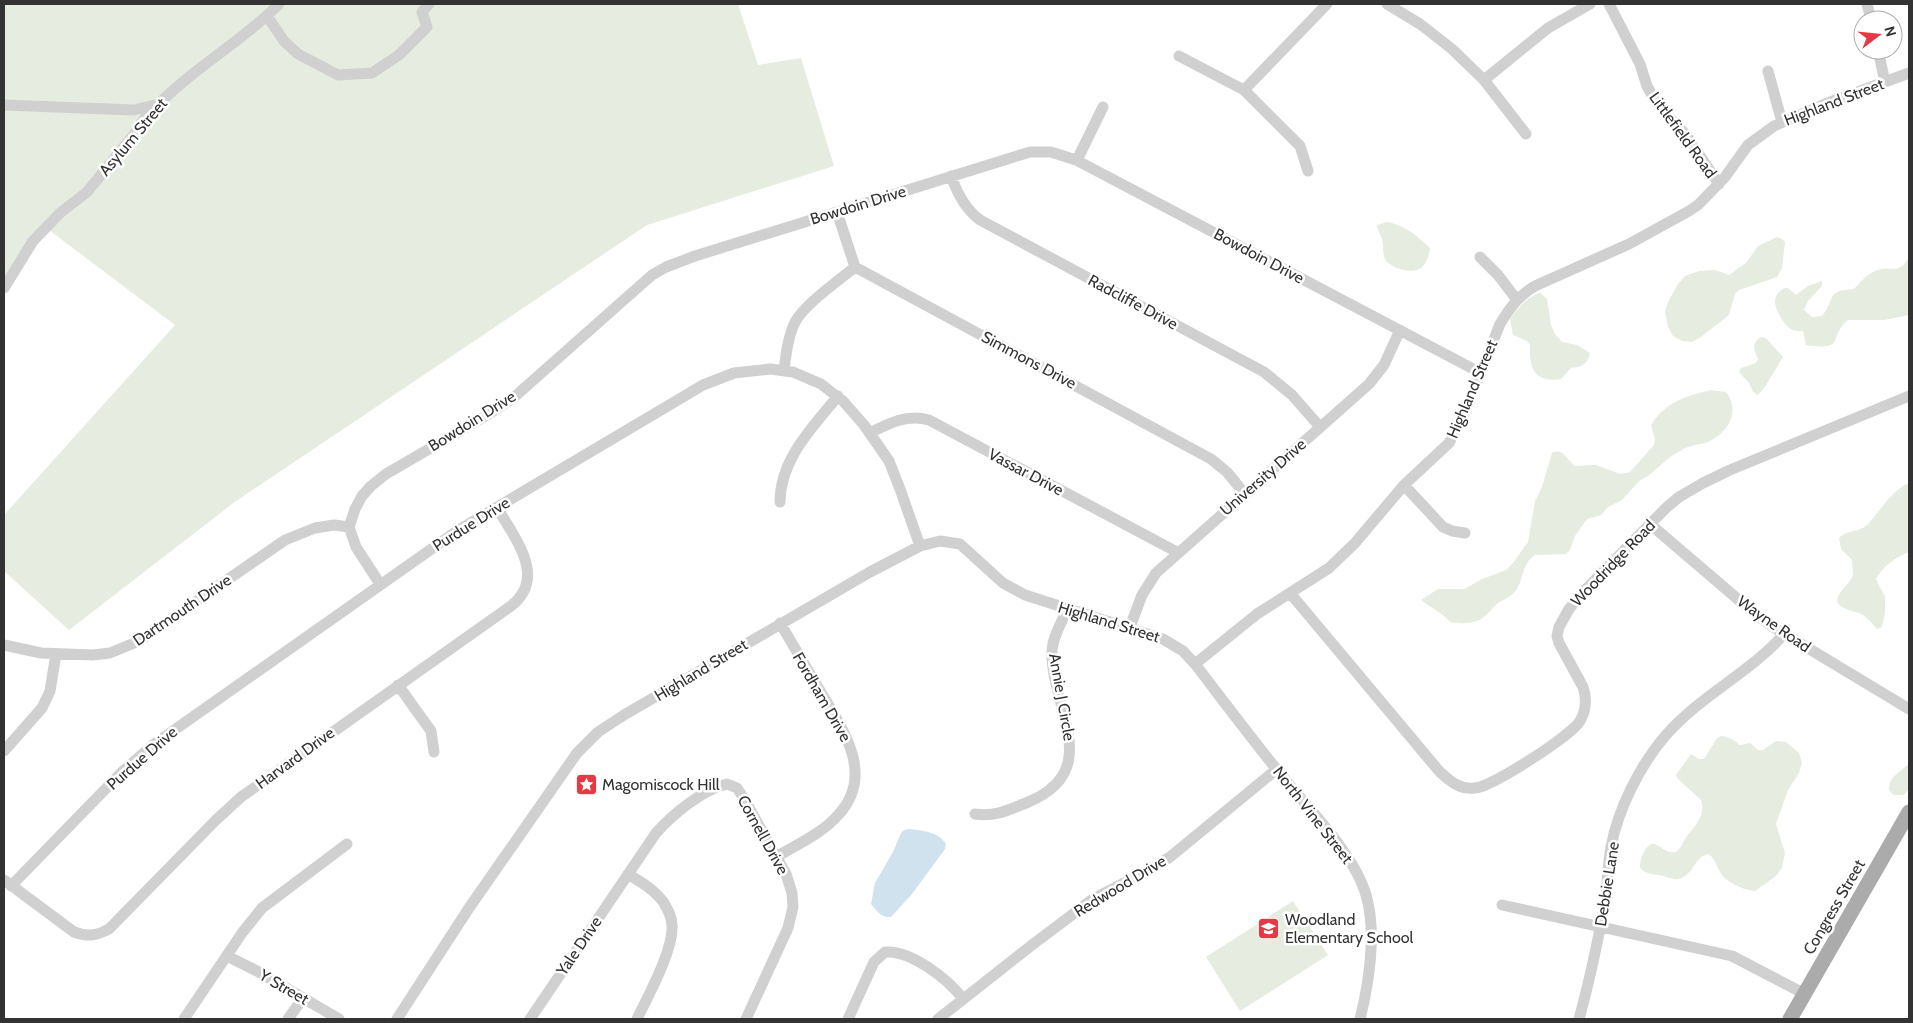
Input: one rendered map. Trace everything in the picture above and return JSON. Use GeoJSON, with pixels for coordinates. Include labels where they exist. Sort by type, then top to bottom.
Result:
{"type":"FeatureCollection","features":[{"type":"Feature","properties":{"kind":"main road","name":"Congress Street"},"geometry":{"type":"LineString","coordinates":[[1790,1019],[1909,812]]}},
{"type":"Feature","properties":{"kind":"street","name":"Asylum Street"},"geometry":{"type":"LineString","coordinates":[[4,288],[33,241],[60,213],[87,192],[131,139],[141,122],[185,79],[267,16],[279,4]]}},
{"type":"Feature","properties":{"kind":"street"},"geometry":{"type":"LineString","coordinates":[[267,16],[284,41],[298,54],[338,75],[372,73],[400,55],[427,27],[422,12],[430,4]]}},
{"type":"Feature","properties":{"kind":"street"},"geometry":{"type":"LineString","coordinates":[[1244,90],[1327,4]]}},
{"type":"Feature","properties":{"kind":"street"},"geometry":{"type":"LineString","coordinates":[[1387,4],[1420,24],[1446,44],[1484,80],[1526,134]]}},
{"type":"Feature","properties":{"kind":"street"},"geometry":{"type":"LineString","coordinates":[[1484,80],[1548,28],[1590,4]]}},
{"type":"Feature","properties":{"kind":"street","name":"Littlefield Road"},"geometry":{"type":"LineString","coordinates":[[1609,4],[1640,64],[1647,86],[1657,104],[1686,135],[1719,184]]}},
{"type":"Feature","properties":{"kind":"street"},"geometry":{"type":"LineString","coordinates":[[1178,56],[1244,90],[1300,146],[1308,171]]}},
{"type":"Feature","properties":{"kind":"street"},"geometry":{"type":"LineString","coordinates":[[1880,60],[1886,82]]}},
{"type":"Feature","properties":{"kind":"street"},"geometry":{"type":"LineString","coordinates":[[1768,71],[1782,122]]}},
{"type":"Feature","properties":{"kind":"street","name":"Highland Street"},"geometry":{"type":"LineString","coordinates":[[397,1019],[488,880],[586,743],[624,715],[870,572],[920,546],[942,541],[960,544],[988,571],[1006,585],[1025,595],[1130,627],[1171,642],[1195,664],[1257,614],[1329,568],[1355,543],[1404,485],[1449,443],[1463,417],[1479,372],[1500,324],[1517,300],[1535,286],[1629,244],[1698,205],[1719,184],[1748,146],[1782,122],[1909,73]]}},
{"type":"Feature","properties":{"kind":"street"},"geometry":{"type":"LineString","coordinates":[[4,105],[134,110],[159,104]]}},
{"type":"Feature","properties":{"kind":"street"},"geometry":{"type":"LineString","coordinates":[[1077,160],[1103,107]]}},
{"type":"Feature","properties":{"kind":"street"},"geometry":{"type":"LineString","coordinates":[[134,110],[138,113],[141,122]]}},
{"type":"Feature","properties":{"kind":"street","name":"Bowdoin Drive"},"geometry":{"type":"LineString","coordinates":[[349,527],[359,500],[376,481],[399,465],[512,399],[652,275],[683,260],[1019,154],[1036,151],[1054,153],[1077,160],[1479,372]]}},
{"type":"Feature","properties":{"kind":"street","name":"Radcliffe Drive"},"geometry":{"type":"LineString","coordinates":[[951,176],[963,203],[980,220],[1264,372],[1292,395],[1320,427]]}},
{"type":"Feature","properties":{"kind":"street"},"geometry":{"type":"LineString","coordinates":[[784,370],[789,338],[797,318],[855,267],[837,212]]}},
{"type":"Feature","properties":{"kind":"street"},"geometry":{"type":"LineString","coordinates":[[1480,257],[1498,274],[1517,300]]}},
{"type":"Feature","properties":{"kind":"street","name":"Simmons Drive"},"geometry":{"type":"LineString","coordinates":[[855,267],[1186,444],[1220,466],[1235,480],[1244,493]]}},
{"type":"Feature","properties":{"kind":"street","name":"University Drive"},"geometry":{"type":"LineString","coordinates":[[1130,627],[1152,577],[1373,380],[1384,365],[1400,330]]}},
{"type":"Feature","properties":{"kind":"street","name":"Purdue Drive"},"geometry":{"type":"LineString","coordinates":[[7,883],[152,745],[380,584],[457,531],[704,385],[725,376],[744,371],[784,370],[815,380],[838,396],[854,412],[882,450],[895,474],[920,546]]}},
{"type":"Feature","properties":{"kind":"street"},"geometry":{"type":"LineString","coordinates":[[780,502],[782,483],[794,453],[808,432],[838,396]]}},
{"type":"Feature","properties":{"kind":"street","name":"Woodridge Road"},"geometry":{"type":"LineString","coordinates":[[1290,593],[1439,771],[1458,786],[1468,788],[1483,787],[1510,773],[1558,741],[1580,722],[1584,711],[1584,691],[1559,643],[1557,636],[1560,624],[1569,609],[1584,591],[1666,506],[1703,483],[1909,396]]}},
{"type":"Feature","properties":{"kind":"street","name":"Vassar Drive"},"geometry":{"type":"LineString","coordinates":[[870,433],[909,418],[929,420],[1178,552]]}},
{"type":"Feature","properties":{"kind":"street"},"geometry":{"type":"LineString","coordinates":[[1404,485],[1443,527],[1465,533]]}},
{"type":"Feature","properties":{"kind":"street","name":"Harvard Drive"},"geometry":{"type":"LineString","coordinates":[[7,883],[74,932],[90,936],[100,934],[109,929],[210,825],[241,797],[511,606],[524,592],[528,577],[525,559],[497,507]]}},
{"type":"Feature","properties":{"kind":"street","name":"Wayne Road"},"geometry":{"type":"LineString","coordinates":[[1650,524],[1754,614],[1909,709]]}},
{"type":"Feature","properties":{"kind":"street","name":"Dartmouth Drive"},"geometry":{"type":"LineString","coordinates":[[4,645],[41,653],[93,655],[110,653],[140,641],[282,542],[315,528],[334,525],[349,527]]}},
{"type":"Feature","properties":{"kind":"street"},"geometry":{"type":"LineString","coordinates":[[349,527],[356,548],[380,584]]}},
{"type":"Feature","properties":{"kind":"street","name":"Annie J Circle"},"geometry":{"type":"LineString","coordinates":[[975,814],[989,816],[1030,801],[1054,787],[1066,770],[1071,745],[1053,668],[1052,652],[1054,641],[1068,609]]}},
{"type":"Feature","properties":{"kind":"street","name":"Fordham Drive"},"geometry":{"type":"LineString","coordinates":[[776,857],[826,827],[841,813],[851,795],[855,773],[854,760],[846,734],[780,624]]}},
{"type":"Feature","properties":{"kind":"street","name":"Debbie Lane"},"geometry":{"type":"LineString","coordinates":[[1579,1019],[1600,928],[1611,845],[1633,783],[1673,727],[1704,699],[1770,649],[1784,634]]}},
{"type":"Feature","properties":{"kind":"street"},"geometry":{"type":"LineString","coordinates":[[4,751],[42,708],[50,691],[56,654]]}},
{"type":"Feature","properties":{"kind":"street","name":"North Vine Street"},"geometry":{"type":"LineString","coordinates":[[1195,664],[1277,769],[1323,824],[1352,864],[1366,894],[1371,933],[1370,959],[1365,999],[1360,1019]]}},
{"type":"Feature","properties":{"kind":"street"},"geometry":{"type":"LineString","coordinates":[[398,685],[431,731],[434,752]]}},
{"type":"Feature","properties":{"kind":"street","name":"Redwood Drive"},"geometry":{"type":"LineString","coordinates":[[938,1019],[1093,899],[1148,871],[1170,857],[1277,769]]}},
{"type":"Feature","properties":{"kind":"street","name":"Cornell Drive"},"geometry":{"type":"LineString","coordinates":[[628,874],[654,835],[665,823],[695,800],[727,784],[734,786],[740,792],[790,885],[793,900],[793,912],[782,942],[746,1019]]}},
{"type":"Feature","properties":{"kind":"street"},"geometry":{"type":"LineString","coordinates":[[184,1019],[262,908],[347,844]]}},
{"type":"Feature","properties":{"kind":"street"},"geometry":{"type":"LineString","coordinates":[[628,874],[652,890],[663,902],[669,913],[672,925],[669,945],[637,1019]]}},
{"type":"Feature","properties":{"kind":"street","name":"Yale Drive"},"geometry":{"type":"LineString","coordinates":[[530,1019],[628,874]]}},
{"type":"Feature","properties":{"kind":"street"},"geometry":{"type":"LineString","coordinates":[[1502,905],[1732,956],[1805,994]]}},
{"type":"Feature","properties":{"kind":"street"},"geometry":{"type":"LineString","coordinates":[[848,1019],[874,962],[884,952],[904,955],[938,974],[955,988],[963,999]]}},
{"type":"Feature","properties":{"kind":"street","name":"Y Street"},"geometry":{"type":"LineString","coordinates":[[227,956],[339,1019]]}},
{"type":"Feature","properties":{"kind":"street"},"geometry":{"type":"LineString","coordinates":[[288,1019],[303,998]]}},
{"type":"Feature","properties":{"kind":"shaded area"},"geometry":{"type":"Polygon","coordinates":[[[4,4],[738,4],[758,65],[801,58],[834,166],[647,225],[236,501],[69,630],[4,571],[4,515],[175,325],[49,230],[4,279],[4,4]]]}},
{"type":"Feature","properties":{"kind":"shaded area"},"geometry":{"type":"Polygon","coordinates":[[[1387,222],[1405,228],[1430,248],[1426,262],[1419,269],[1415,271],[1403,270],[1392,266],[1385,259],[1382,239],[1377,225],[1387,222]]]}},
{"type":"Feature","properties":{"kind":"shaded area"},"geometry":{"type":"Polygon","coordinates":[[[1777,237],[1785,242],[1782,268],[1777,277],[1739,290],[1735,294],[1729,315],[1701,337],[1692,342],[1682,341],[1673,336],[1668,327],[1665,312],[1678,284],[1685,276],[1699,271],[1715,270],[1729,275],[1746,263],[1758,246],[1777,237]]]}},
{"type":"Feature","properties":{"kind":"shaded area"},"geometry":{"type":"Polygon","coordinates":[[[1909,257],[1909,315],[1884,320],[1848,320],[1838,332],[1832,344],[1819,346],[1806,345],[1803,331],[1788,327],[1776,308],[1776,297],[1784,288],[1788,288],[1796,295],[1808,286],[1822,281],[1822,286],[1808,301],[1804,310],[1812,317],[1822,316],[1832,296],[1838,292],[1854,289],[1875,271],[1901,267],[1909,257]]]}},
{"type":"Feature","properties":{"kind":"shaded area"},"geometry":{"type":"Polygon","coordinates":[[[1540,293],[1547,299],[1551,325],[1555,334],[1562,342],[1577,345],[1590,353],[1583,365],[1571,368],[1561,379],[1552,380],[1539,376],[1532,367],[1530,345],[1527,341],[1513,335],[1510,319],[1527,300],[1540,293]]]}},
{"type":"Feature","properties":{"kind":"shaded area"},"geometry":{"type":"Polygon","coordinates":[[[1761,337],[1766,338],[1783,357],[1758,395],[1753,392],[1749,383],[1739,372],[1741,368],[1756,363],[1758,359],[1755,344],[1761,337]]]}},
{"type":"Feature","properties":{"kind":"shaded area"},"geometry":{"type":"Polygon","coordinates":[[[1711,390],[1726,392],[1732,407],[1730,421],[1721,433],[1708,442],[1677,452],[1639,481],[1622,500],[1608,507],[1601,515],[1587,519],[1575,536],[1570,550],[1566,554],[1535,555],[1528,562],[1517,589],[1498,603],[1484,617],[1468,623],[1450,622],[1421,600],[1438,589],[1464,589],[1482,579],[1506,570],[1513,563],[1528,542],[1535,501],[1542,487],[1552,453],[1562,453],[1575,466],[1596,465],[1620,474],[1630,472],[1654,445],[1655,440],[1651,425],[1657,417],[1677,401],[1711,390]]]}},
{"type":"Feature","properties":{"kind":"shaded area"},"geometry":{"type":"Polygon","coordinates":[[[1909,483],[1909,552],[1890,562],[1876,579],[1885,597],[1882,627],[1877,629],[1860,613],[1845,609],[1838,604],[1839,595],[1853,575],[1852,560],[1841,549],[1839,538],[1842,535],[1864,528],[1891,496],[1909,483]]]}},
{"type":"Feature","properties":{"kind":"shaded area"},"geometry":{"type":"Polygon","coordinates":[[[1722,736],[1732,739],[1740,745],[1750,743],[1758,750],[1763,750],[1776,741],[1786,742],[1799,753],[1802,763],[1799,773],[1788,790],[1776,824],[1785,853],[1782,868],[1776,876],[1755,891],[1740,887],[1726,879],[1709,854],[1704,855],[1688,874],[1679,879],[1649,873],[1640,868],[1642,856],[1648,846],[1655,844],[1670,852],[1676,852],[1697,824],[1702,810],[1701,800],[1676,775],[1691,754],[1699,759],[1704,759],[1717,738],[1722,736]]]}},
{"type":"Feature","properties":{"kind":"shaded area"},"geometry":{"type":"Polygon","coordinates":[[[1909,763],[1909,789],[1904,795],[1894,795],[1889,790],[1891,781],[1909,763]]]}},
{"type":"Feature","properties":{"kind":"shaded area"},"geometry":{"type":"Polygon","coordinates":[[[1293,901],[1328,955],[1240,1011],[1206,957],[1293,901]]]}},
{"type":"Feature","properties":{"kind":"water"},"geometry":{"type":"Polygon","coordinates":[[[909,829],[930,832],[939,836],[946,844],[945,849],[912,894],[891,917],[884,916],[871,904],[875,883],[893,852],[901,833],[909,829]]]}},
{"type":"Feature","properties":{"kind":"place","name":"Magomiscock Hill"},"geometry":{"type":"Point","coordinates":[586,784]}},
{"type":"Feature","properties":{"kind":"place","name":"Woodland Elementary School"},"geometry":{"type":"Point","coordinates":[1269,928]}}]}
